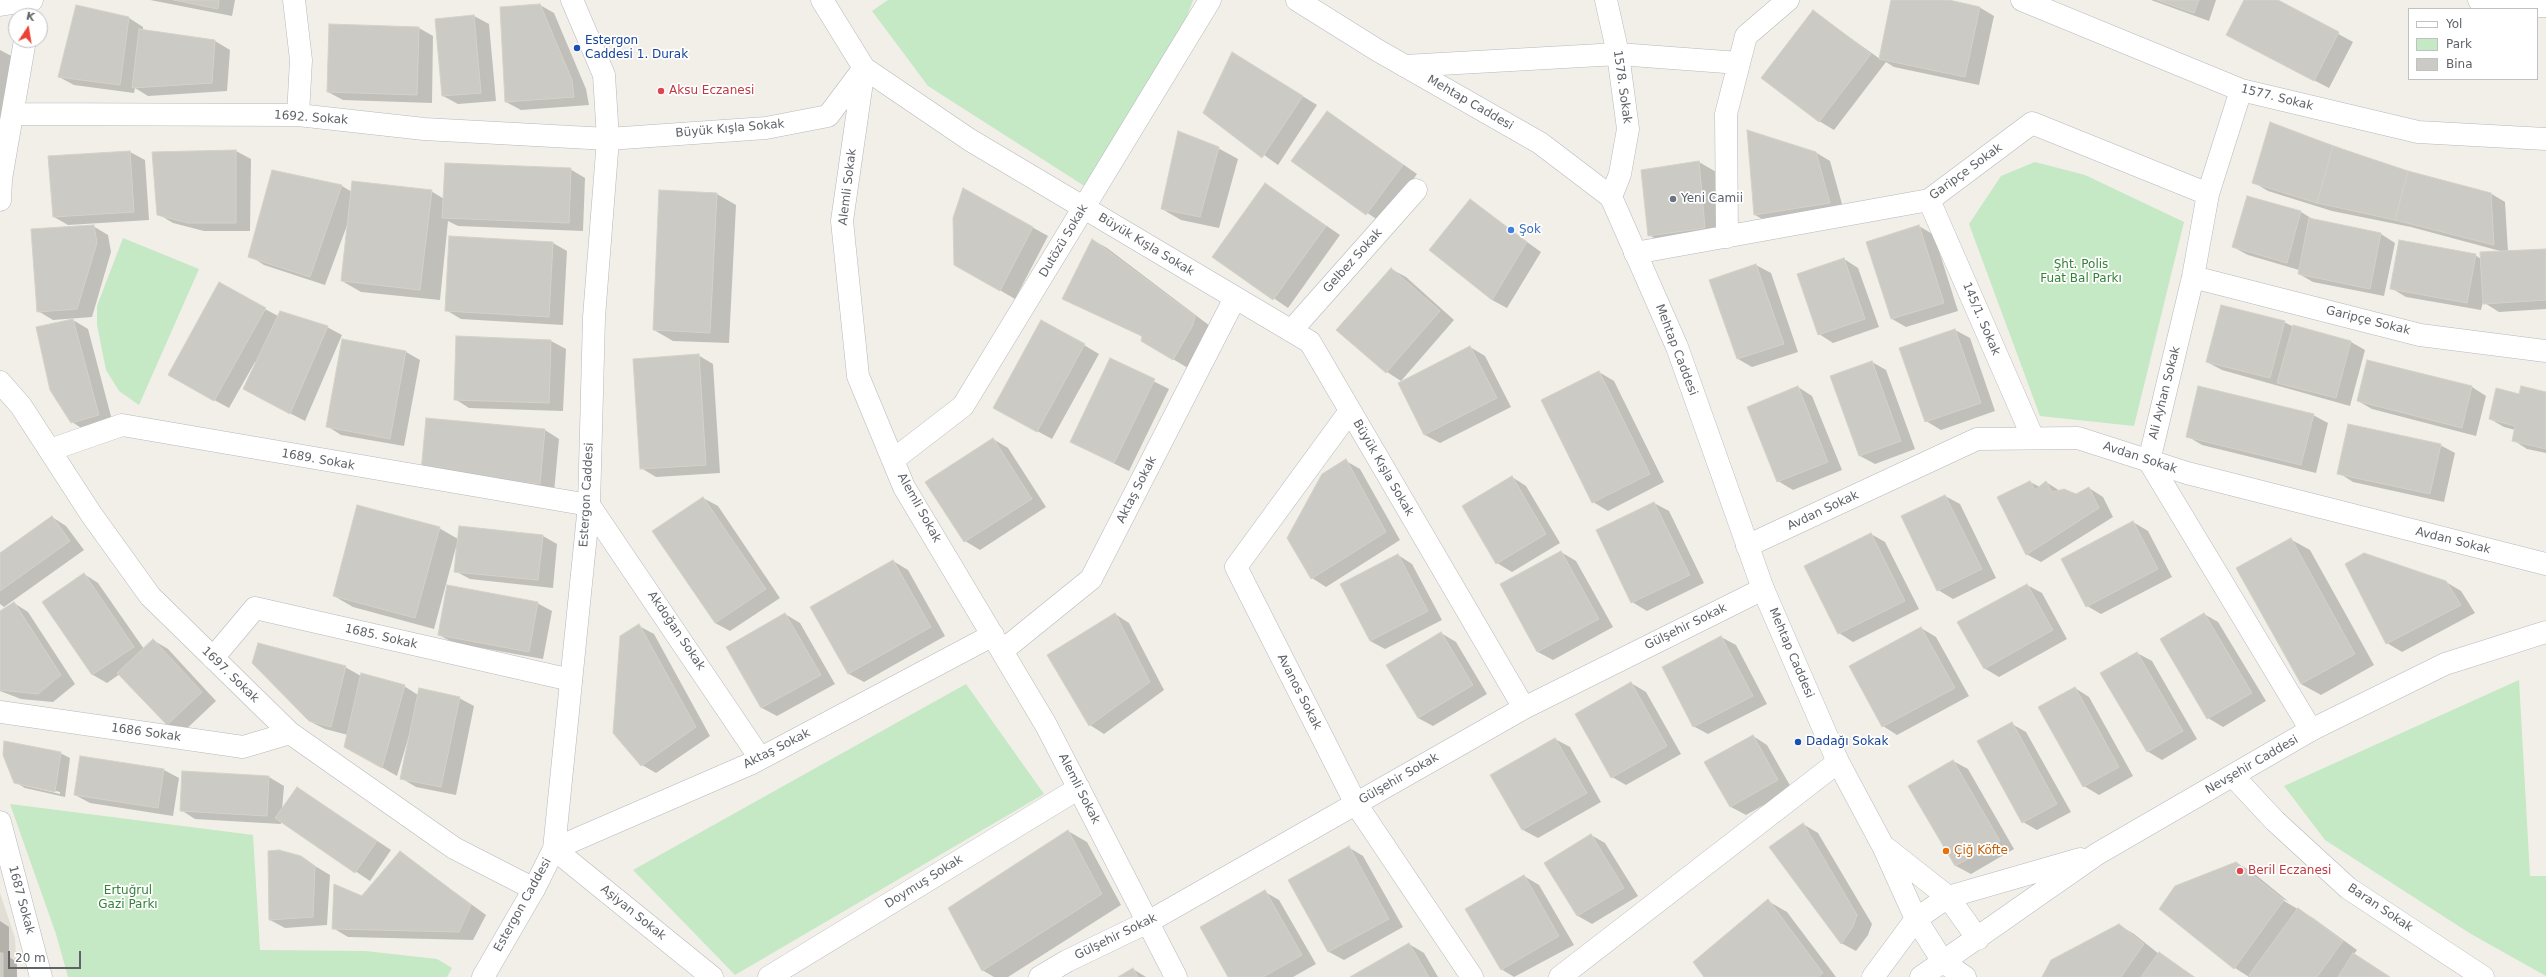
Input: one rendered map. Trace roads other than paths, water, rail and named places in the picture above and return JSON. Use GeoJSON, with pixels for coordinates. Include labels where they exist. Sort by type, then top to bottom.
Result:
{"type":"FeatureCollection","features":[{"type":"Feature","properties":{"kind":"street"},"geometry":{"type":"LineString","coordinates":[[0,5],[32,0]]}},
{"type":"Feature","properties":{"kind":"street"},"geometry":{"type":"LineString","coordinates":[[294,0],[301,60],[298,115]]}},
{"type":"Feature","properties":{"kind":"street","name":"Estergon Caddesi"},"geometry":{"type":"LineString","coordinates":[[483,977],[534,889],[554,849],[589,505],[594,317],[608,139],[604,75],[572,0]]}},
{"type":"Feature","properties":{"kind":"street"},"geometry":{"type":"LineString","coordinates":[[822,0],[864,68]]}},
{"type":"Feature","properties":{"kind":"street","name":"Dutözü Sokak"},"geometry":{"type":"LineString","coordinates":[[893,460],[963,406],[1210,0]]}},
{"type":"Feature","properties":{"kind":"street","name":"Mehtap Caddesi"},"geometry":{"type":"LineString","coordinates":[[1297,0],[1405,66],[1540,143],[1611,197],[1677,347],[1747,546],[1838,762],[1883,846],[1916,919],[1943,962]]}},
{"type":"Feature","properties":{"kind":"street","name":"1578. Sokak"},"geometry":{"type":"LineString","coordinates":[[1606,0],[1618,54],[1628,129],[1620,174],[1611,197]]}},
{"type":"Feature","properties":{"kind":"street"},"geometry":{"type":"LineString","coordinates":[[1726,237],[1726,114],[1746,36],[1788,0]]}},
{"type":"Feature","properties":{"kind":"street","name":"1577. Sokak"},"geometry":{"type":"LineString","coordinates":[[2022,0],[2241,90],[2418,132],[2546,140]]}},
{"type":"Feature","properties":{"kind":"street"},"geometry":{"type":"LineString","coordinates":[[2479,0],[2499,7],[2546,6]]}},
{"type":"Feature","properties":{"kind":"street"},"geometry":{"type":"LineString","coordinates":[[0,200],[1,179],[24,48]]}},
{"type":"Feature","properties":{"kind":"street"},"geometry":{"type":"LineString","coordinates":[[1405,66],[1618,54],[1739,63]]}},
{"type":"Feature","properties":{"kind":"street","name":"Büyük Kışla Sokak"},"geometry":{"type":"LineString","coordinates":[[608,139],[766,128],[828,116],[864,68],[970,140],[1310,342],[1524,708]]}},
{"type":"Feature","properties":{"kind":"street","name":"Alemli Sokak"},"geometry":{"type":"LineString","coordinates":[[864,68],[842,221],[858,376],[904,487],[1046,725],[1176,977]]}},
{"type":"Feature","properties":{"kind":"street","name":"Ali Ayhan Sokak"},"geometry":{"type":"LineString","coordinates":[[2149,461],[2193,277],[2208,194],[2241,90]]}},
{"type":"Feature","properties":{"kind":"street","name":"1692. Sokak"},"geometry":{"type":"LineString","coordinates":[[12,114],[298,115],[424,129],[608,139]]}},
{"type":"Feature","properties":{"kind":"street","name":"Garipçe Sokak"},"geometry":{"type":"LineString","coordinates":[[1635,253],[1929,200],[2032,122],[2208,194]]}},
{"type":"Feature","properties":{"kind":"street","name":"Gelbez Sokak"},"geometry":{"type":"LineString","coordinates":[[1291,331],[1416,190]]}},
{"type":"Feature","properties":{"kind":"street","name":"145/1. Sokak"},"geometry":{"type":"LineString","coordinates":[[1929,200],[2033,438]]}},
{"type":"Feature","properties":{"kind":"street","name":"Garipçe Sokak"},"geometry":{"type":"LineString","coordinates":[[2193,277],[2420,335],[2546,352]]}},
{"type":"Feature","properties":{"kind":"street","name":"Aktaş Sokak"},"geometry":{"type":"LineString","coordinates":[[554,849],[760,758],[998,643],[1091,579],[1235,298]]}},
{"type":"Feature","properties":{"kind":"street","name":"1697. Sokak"},"geometry":{"type":"LineString","coordinates":[[0,382],[21,406],[91,514],[150,596],[290,733],[454,848],[534,889]]}},
{"type":"Feature","properties":{"kind":"street","name":"Avanos Sokak"},"geometry":{"type":"LineString","coordinates":[[1350,412],[1236,567],[1356,804],[1472,977]]}},
{"type":"Feature","properties":{"kind":"street","name":"1689. Sokak"},"geometry":{"type":"LineString","coordinates":[[50,450],[122,425],[589,505]]}},
{"type":"Feature","properties":{"kind":"street","name":"Avdan Sokak"},"geometry":{"type":"LineString","coordinates":[[1747,546],[1977,439],[2078,438],[2188,473],[2546,564]]}},
{"type":"Feature","properties":{"kind":"street"},"geometry":{"type":"LineString","coordinates":[[2149,461],[2311,730]]}},
{"type":"Feature","properties":{"kind":"street","name":"Akdoğan Sokak"},"geometry":{"type":"LineString","coordinates":[[589,505],[760,758]]}},
{"type":"Feature","properties":{"kind":"street","name":"Gülşehir Sokak"},"geometry":{"type":"LineString","coordinates":[[1040,977],[1067,961],[1148,922],[1524,708],[1764,589]]}},
{"type":"Feature","properties":{"kind":"street","name":"1685. Sokak"},"geometry":{"type":"LineString","coordinates":[[213,658],[255,608],[571,680]]}},
{"type":"Feature","properties":{"kind":"street","name":"Nevşehir Caddesi"},"geometry":{"type":"LineString","coordinates":[[1943,962],[1978,939],[2097,854],[2234,777],[2311,730],[2445,664],[2546,632]]}},
{"type":"Feature","properties":{"kind":"street","name":"1686 Sokak"},"geometry":{"type":"LineString","coordinates":[[0,712],[243,747],[290,733]]}},
{"type":"Feature","properties":{"kind":"street"},"geometry":{"type":"LineString","coordinates":[[1560,977],[1838,762]]}},
{"type":"Feature","properties":{"kind":"street","name":"Baran Sokak"},"geometry":{"type":"LineString","coordinates":[[2234,777],[2275,821],[2348,888],[2484,977]]}},
{"type":"Feature","properties":{"kind":"street","name":"Doymuş Sokak"},"geometry":{"type":"LineString","coordinates":[[769,977],[1079,788]]}},
{"type":"Feature","properties":{"kind":"street","name":"1687 Sokak"},"geometry":{"type":"LineString","coordinates":[[0,822],[41,977]]}},
{"type":"Feature","properties":{"kind":"street"},"geometry":{"type":"LineString","coordinates":[[1883,846],[1948,897],[1978,939]]}},
{"type":"Feature","properties":{"kind":"street","name":"Aşiyan Sokak"},"geometry":{"type":"LineString","coordinates":[[554,849],[712,977]]}},
{"type":"Feature","properties":{"kind":"street"},"geometry":{"type":"LineString","coordinates":[[1873,977],[1916,919],[1948,897],[2097,854]]}},
{"type":"Feature","properties":{"kind":"street"},"geometry":{"type":"LineString","coordinates":[[1921,977],[1943,962],[1965,977]]}},
{"type":"Feature","properties":{"kind":"place","name":"Estergon Caddesi 1. Durak"},"geometry":{"type":"Point","coordinates":[577,48]}},
{"type":"Feature","properties":{"kind":"place","name":"Aksu Eczanesi"},"geometry":{"type":"Point","coordinates":[661,91]}},
{"type":"Feature","properties":{"kind":"place","name":"Yeni Camii"},"geometry":{"type":"Point","coordinates":[1673,199]}},
{"type":"Feature","properties":{"kind":"place","name":"Şok"},"geometry":{"type":"Point","coordinates":[1511,230]}},
{"type":"Feature","properties":{"kind":"place","name":"Dadağı Sokak"},"geometry":{"type":"Point","coordinates":[1798,742]}},
{"type":"Feature","properties":{"kind":"place","name":"Çiğ Köfte"},"geometry":{"type":"Point","coordinates":[1946,851]}},
{"type":"Feature","properties":{"kind":"place","name":"Beril Eczanesi"},"geometry":{"type":"Point","coordinates":[2240,871]}},
{"type":"Feature","properties":{"kind":"park label","name":"Şht. Polis Fuat Bal Parkı"},"geometry":{"type":"Point","coordinates":[2081,272]}},
{"type":"Feature","properties":{"kind":"park label","name":"Ertuğrul Gazi Parkı"},"geometry":{"type":"Point","coordinates":[128,898]}}]}
